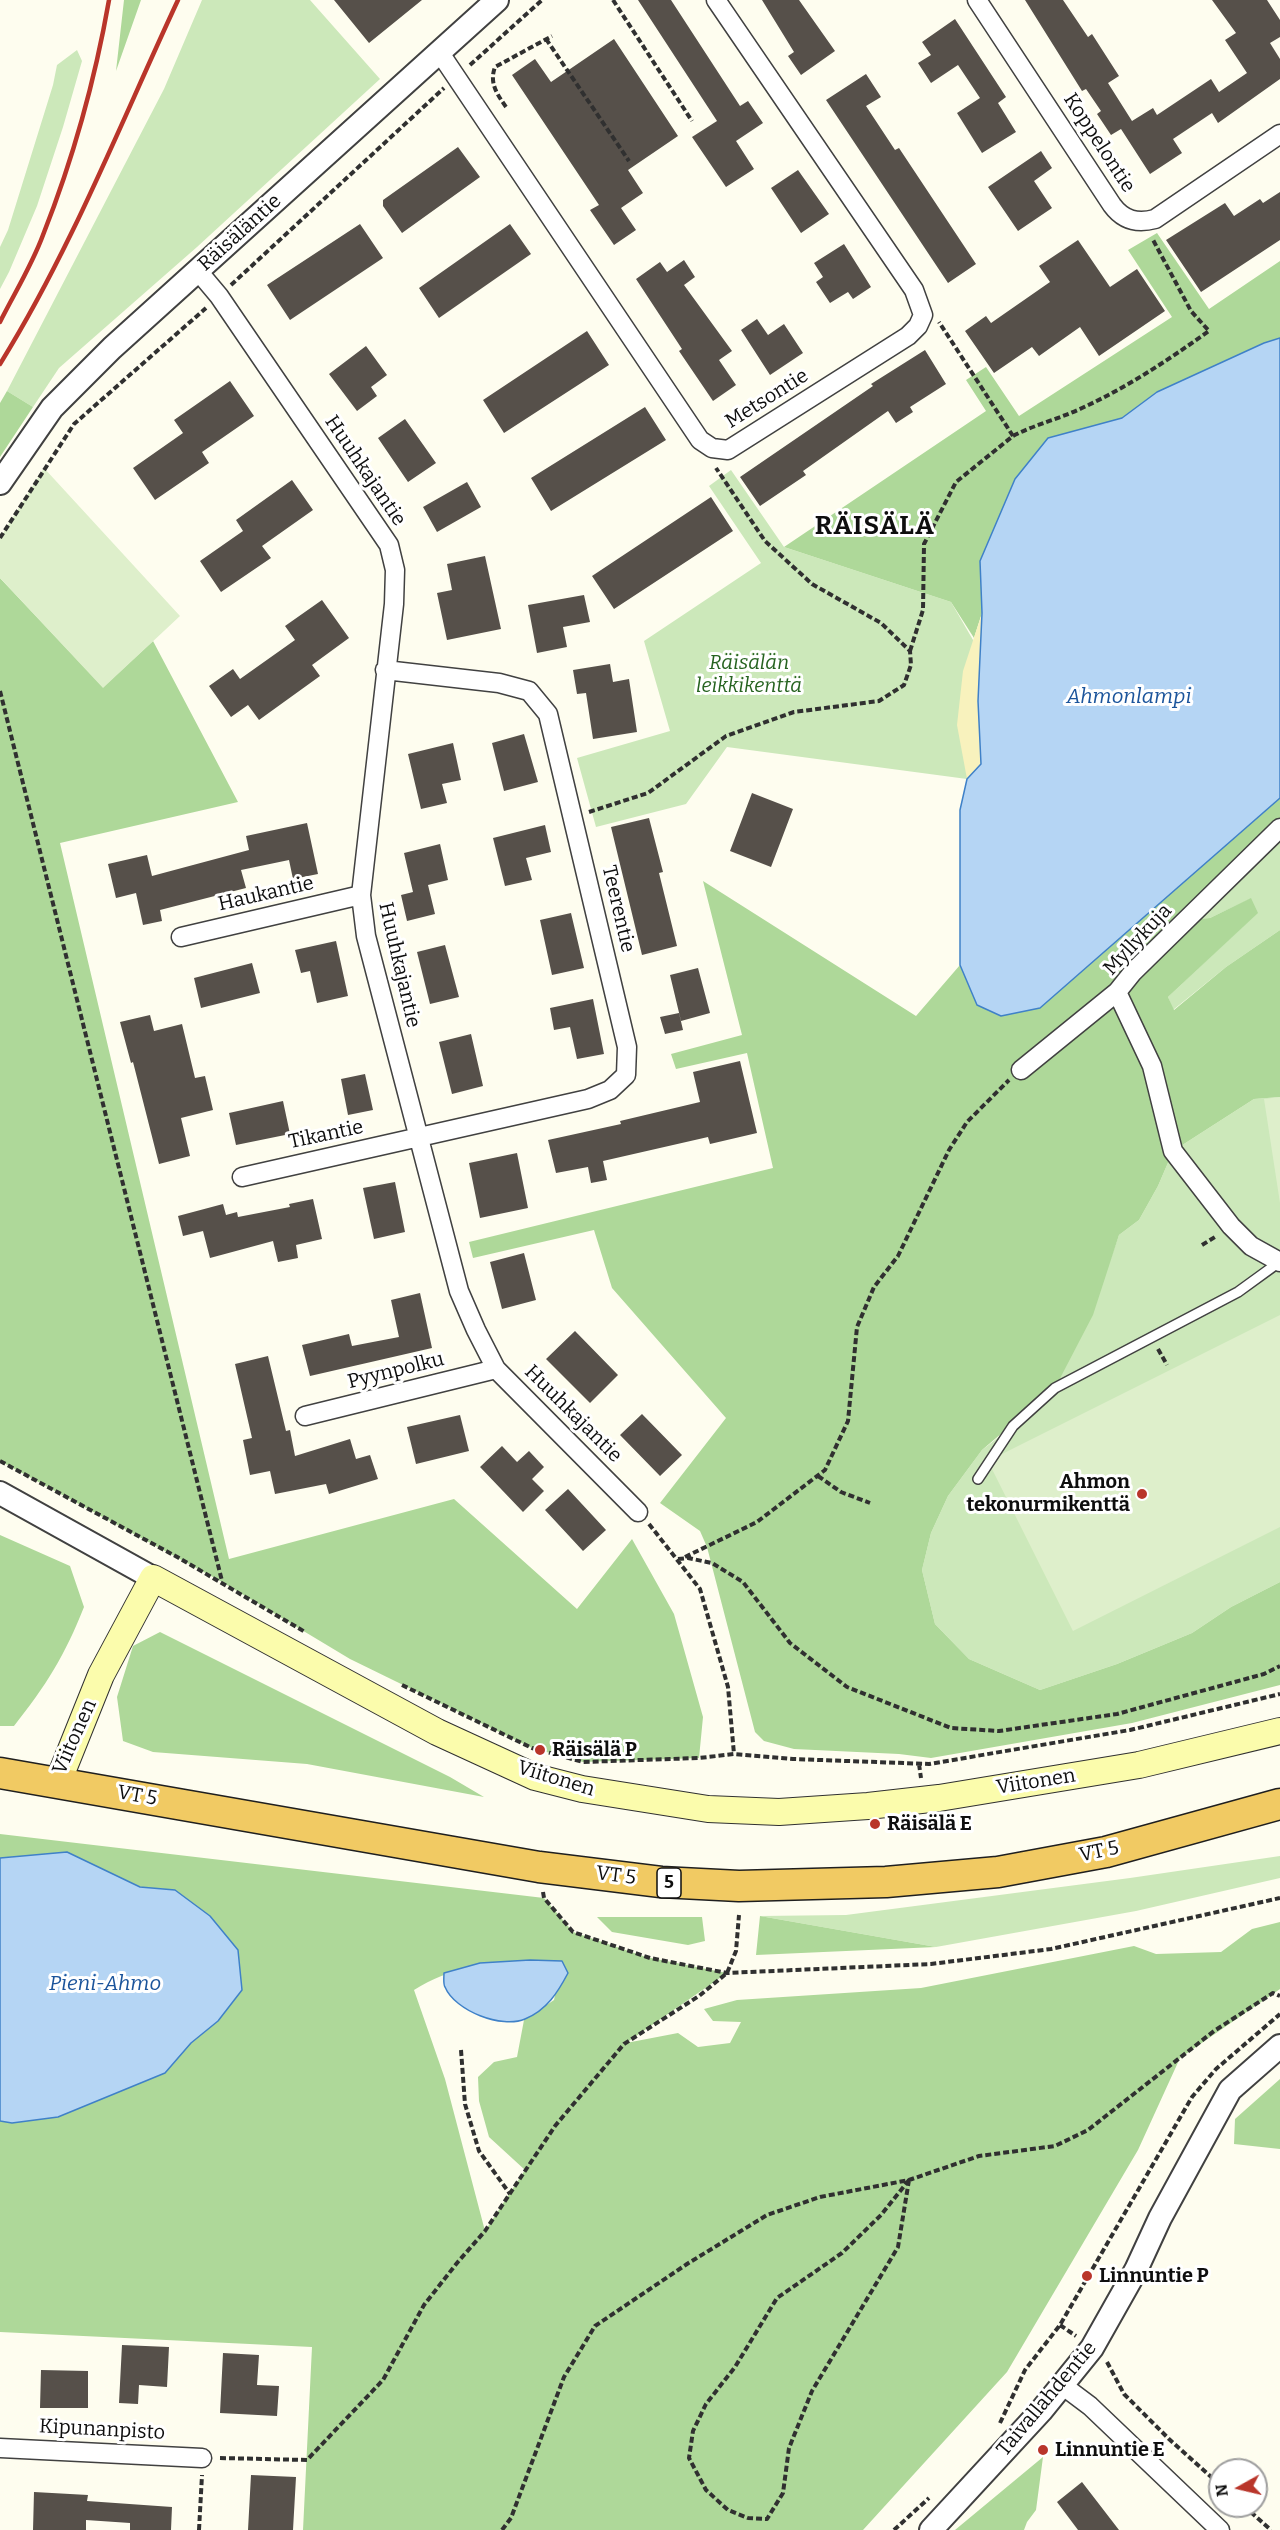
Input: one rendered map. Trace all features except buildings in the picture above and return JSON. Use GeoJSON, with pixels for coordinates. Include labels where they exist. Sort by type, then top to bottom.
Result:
{"type":"FeatureCollection","features":[{"type":"Feature","properties":{"kind":"highway","name":"Viitonen"},"geometry":{"type":"LineString","coordinates":[[0,1773],[58,1782]]}},
{"type":"Feature","properties":{"kind":"highway","name":"VT 5"},"geometry":{"type":"LineString","coordinates":[[58,1782],[539,1867],[661,1882],[739,1886],[886,1882],[998,1872],[1106,1852],[1280,1804]]}},
{"type":"Feature","properties":{"kind":"main road","name":"Viitonen"},"geometry":{"type":"LineString","coordinates":[[58,1782],[101,1675],[153,1578],[437,1732],[535,1777],[582,1789],[708,1809],[779,1812],[939,1798],[1139,1766],[1280,1731]]}},
{"type":"Feature","properties":{"kind":"street","name":"Räisäläntie"},"geometry":{"type":"LineString","coordinates":[[0,483],[52,408],[112,348],[497,0]]}},
{"type":"Feature","properties":{"kind":"street"},"geometry":{"type":"LineString","coordinates":[[716,0],[914,290],[922,309]]}},
{"type":"Feature","properties":{"kind":"street","name":"Koppelontie"},"geometry":{"type":"LineString","coordinates":[[977,0],[1118,212],[1123,217],[1143,222]]}},
{"type":"Feature","properties":{"kind":"street","name":"Metsontie"},"geometry":{"type":"LineString","coordinates":[[440,53],[700,440],[712,448],[722,450],[733,448],[908,336],[918,326],[923,315],[922,309]]}},
{"type":"Feature","properties":{"kind":"street"},"geometry":{"type":"LineString","coordinates":[[1143,222],[1155,219],[1280,134]]}},
{"type":"Feature","properties":{"kind":"street","name":"Huuhkajantie"},"geometry":{"type":"LineString","coordinates":[[198,271],[219,296],[389,545],[395,570],[394,604],[361,895],[366,936],[459,1292],[496,1369],[638,1512]]}},
{"type":"Feature","properties":{"kind":"street","name":"Teerentie"},"geometry":{"type":"LineString","coordinates":[[385,670],[499,683],[529,691],[548,714],[627,1047],[626,1075],[610,1090],[588,1099],[420,1138]]}},
{"type":"Feature","properties":{"kind":"street","name":"Myllykuja"},"geometry":{"type":"LineString","coordinates":[[1279,1262],[1251,1246],[1231,1226],[1173,1151],[1152,1066],[1117,992],[1133,972],[1280,828]]}},
{"type":"Feature","properties":{"kind":"street","name":"Haukantie"},"geometry":{"type":"LineString","coordinates":[[181,937],[361,895]]}},
{"type":"Feature","properties":{"kind":"street"},"geometry":{"type":"LineString","coordinates":[[1021,1070],[1117,992]]}},
{"type":"Feature","properties":{"kind":"street","name":"Tikantie"},"geometry":{"type":"LineString","coordinates":[[242,1177],[420,1138]]}},
{"type":"Feature","properties":{"kind":"street","name":"Pyynpolku"},"geometry":{"type":"LineString","coordinates":[[305,1416],[496,1369]]}},
{"type":"Feature","properties":{"kind":"street"},"geometry":{"type":"LineString","coordinates":[[0,1493],[153,1578]]}},
{"type":"Feature","properties":{"kind":"street","name":"Taivallahdentie"},"geometry":{"type":"LineString","coordinates":[[931,2530],[1041,2411],[1092,2348],[1136,2270],[1160,2218],[1230,2090],[1280,2046]]}},
{"type":"Feature","properties":{"kind":"street"},"geometry":{"type":"LineString","coordinates":[[1062,2385],[1090,2406],[1220,2530]]}},
{"type":"Feature","properties":{"kind":"street","name":"Kipunanpisto"},"geometry":{"type":"LineString","coordinates":[[0,2448],[202,2458]]}},
{"type":"Feature","properties":{"kind":"lane"},"geometry":{"type":"LineString","coordinates":[[978,1479],[1013,1426],[1055,1388],[1238,1292],[1279,1262]]}},
{"type":"Feature","properties":{"kind":"path"},"geometry":{"type":"LineString","coordinates":[[0,538],[74,424],[219,296],[542,0]]}},
{"type":"Feature","properties":{"kind":"path"},"geometry":{"type":"LineString","coordinates":[[613,0],[692,121]]}},
{"type":"Feature","properties":{"kind":"path"},"geometry":{"type":"LineString","coordinates":[[506,107],[493,85],[492,74],[495,67],[552,36]]}},
{"type":"Feature","properties":{"kind":"path"},"geometry":{"type":"LineString","coordinates":[[546,39],[629,161]]}},
{"type":"Feature","properties":{"kind":"path"},"geometry":{"type":"LineString","coordinates":[[574,817],[648,793],[726,736],[794,712],[879,701],[904,685],[911,665],[910,651],[923,610],[924,544],[956,482],[1013,436],[1034,425],[1080,410],[1131,385],[1209,332],[1191,311],[1143,222]]}},
{"type":"Feature","properties":{"kind":"path"},"geometry":{"type":"LineString","coordinates":[[922,309],[931,309],[1013,436]]}},
{"type":"Feature","properties":{"kind":"path"},"geometry":{"type":"LineString","coordinates":[[712,448],[717,472],[765,541],[812,584],[881,623],[910,651]]}},
{"type":"Feature","properties":{"kind":"path"},"geometry":{"type":"LineString","coordinates":[[0,691],[222,1582]]}},
{"type":"Feature","properties":{"kind":"path"},"geometry":{"type":"LineString","coordinates":[[678,1559],[756,1522],[825,1470],[848,1421],[857,1327],[874,1287],[898,1256],[949,1150],[967,1122],[1021,1070]]}},
{"type":"Feature","properties":{"kind":"path"},"geometry":{"type":"LineString","coordinates":[[0,1461],[222,1582],[311,1636]]}},
{"type":"Feature","properties":{"kind":"path"},"geometry":{"type":"LineString","coordinates":[[818,1476],[841,1492],[870,1503]]}},
{"type":"Feature","properties":{"kind":"path"},"geometry":{"type":"LineString","coordinates":[[638,1512],[700,1589],[728,1687],[734,1754]]}},
{"type":"Feature","properties":{"kind":"path"},"geometry":{"type":"LineString","coordinates":[[678,1559],[688,1558],[712,1563],[743,1582],[790,1643],[847,1687],[951,1728],[999,1731],[1117,1714],[1264,1674],[1280,1666]]}},
{"type":"Feature","properties":{"kind":"path"},"geometry":{"type":"LineString","coordinates":[[394,1681],[532,1748],[583,1762],[699,1758],[734,1754],[793,1759],[929,1764],[1130,1730],[1280,1694]]}},
{"type":"Feature","properties":{"kind":"path"},"geometry":{"type":"LineString","coordinates":[[539,1867],[544,1898],[573,1932],[650,1958],[727,1973],[930,1964],[1051,1949],[1280,1899]]}},
{"type":"Feature","properties":{"kind":"path"},"geometry":{"type":"LineString","coordinates":[[199,2530],[202,2458],[307,2460],[383,2380],[424,2305],[485,2231],[555,2126],[624,2044],[699,1996],[727,1973],[736,1951],[739,1915]]}},
{"type":"Feature","properties":{"kind":"path"},"geometry":{"type":"LineString","coordinates":[[502,2530],[511,2518],[564,2377],[595,2326],[766,2214],[820,2197],[909,2180],[980,2156],[1054,2146],[1088,2130],[1215,2031],[1273,1993],[1280,1996]]}},
{"type":"Feature","properties":{"kind":"path"},"geometry":{"type":"LineString","coordinates":[[999,2426],[1025,2370],[1060,2325],[1192,2097],[1216,2069],[1280,2014]]}},
{"type":"Feature","properties":{"kind":"path"},"geometry":{"type":"LineString","coordinates":[[461,2050],[465,2104],[479,2151],[510,2194]]}},
{"type":"Feature","properties":{"kind":"path"},"geometry":{"type":"LineString","coordinates":[[909,2180],[898,2247],[812,2391],[789,2448],[783,2493],[767,2519],[748,2518],[728,2510],[705,2490],[689,2458],[693,2431],[706,2404],[735,2367],[777,2298],[842,2253],[881,2215],[909,2180]]}},
{"type":"Feature","properties":{"kind":"path"},"geometry":{"type":"LineString","coordinates":[[1060,2325],[1092,2348],[1111,2366],[1124,2394],[1208,2474]]}},
{"type":"Feature","properties":{"kind":"path"},"geometry":{"type":"LineString","coordinates":[[894,2530],[935,2493]]}},
{"type":"Feature","properties":{"kind":"path"},"geometry":{"type":"LineString","coordinates":[[1258,2518],[1271,2530]]}},
{"type":"Feature","properties":{"kind":"green space"},"geometry":{"type":"Polygon","coordinates":[[[124,0],[141,0],[116,71],[124,0]]]}},
{"type":"Feature","properties":{"kind":"green space"},"geometry":{"type":"Polygon","coordinates":[[[202,0],[310,0],[380,79],[197,247],[59,368],[33,407],[7,391],[164,89],[202,0]]]}},
{"type":"Feature","properties":{"kind":"green space"},"geometry":{"type":"Polygon","coordinates":[[[77,50],[82,61],[63,127],[37,206],[0,289],[0,247],[8,230],[53,85],[57,65],[77,50]]]}},
{"type":"Feature","properties":{"kind":"green space"},"geometry":{"type":"Polygon","coordinates":[[[1157,233],[1209,309],[1280,261],[1280,338],[1264,343],[1157,392],[1122,418],[1048,438],[980,561],[982,613],[974,638],[951,602],[784,547],[986,411],[966,380],[986,367],[1019,416],[1172,317],[1128,250],[1157,233]]]}},
{"type":"Feature","properties":{"kind":"green space"},"geometry":{"type":"Polygon","coordinates":[[[7,391],[33,407],[0,457],[0,403],[7,391]]]}},
{"type":"Feature","properties":{"kind":"green space"},"geometry":{"type":"Polygon","coordinates":[[[44,468],[180,616],[103,688],[0,578],[0,538],[44,468]]]}},
{"type":"Feature","properties":{"kind":"green space","name":"Räisälän leikkikenttä"},"geometry":{"type":"Polygon","coordinates":[[[731,470],[784,547],[951,602],[980,652],[978,701],[981,764],[967,779],[727,747],[686,804],[596,827],[577,758],[670,731],[644,641],[761,563],[709,486],[731,470]]]}},
{"type":"Feature","properties":{"kind":"green space"},"geometry":{"type":"Polygon","coordinates":[[[0,578],[103,687],[153,641],[238,802],[60,843],[229,1559],[454,1499],[577,1609],[632,1539],[674,1614],[703,1717],[699,1758],[583,1762],[532,1748],[350,1659],[222,1582],[0,1461],[0,578]]]}},
{"type":"Feature","properties":{"kind":"green space"},"geometry":{"type":"Polygon","coordinates":[[[1280,798],[1280,828],[1187,920],[1210,918],[1251,898],[1258,913],[1168,997],[1174,1010],[1226,967],[1280,930],[1280,1097],[1254,1099],[1173,1151],[1158,1186],[1139,1220],[1119,1235],[1093,1315],[1055,1388],[982,1450],[948,1496],[931,1533],[922,1570],[935,1624],[969,1659],[1040,1690],[1117,1664],[1192,1633],[1231,1607],[1280,1582],[1280,1685],[1132,1723],[931,1758],[899,1754],[794,1749],[764,1741],[755,1732],[707,1547],[700,1531],[660,1503],[726,1418],[612,1288],[594,1230],[473,1258],[469,1242],[773,1168],[747,1053],[676,1069],[671,1054],[742,1035],[703,881],[916,1016],[960,965],[977,1005],[1040,1008],[1280,798]]]}},
{"type":"Feature","properties":{"kind":"green space"},"geometry":{"type":"Polygon","coordinates":[[[1280,828],[1280,930],[1226,967],[1173,1010],[1168,997],[1257,913],[1250,899],[1210,918],[1185,921],[1280,828]]]}},
{"type":"Feature","properties":{"kind":"green space"},"geometry":{"type":"Polygon","coordinates":[[[1280,1097],[1280,1582],[1231,1607],[1192,1633],[1117,1664],[1040,1690],[969,1659],[935,1624],[922,1570],[931,1533],[948,1496],[982,1450],[1013,1426],[1106,1272],[1119,1235],[1139,1220],[1158,1186],[1173,1151],[1254,1099],[1280,1097]]]}},
{"type":"Feature","properties":{"kind":"green space"},"geometry":{"type":"Polygon","coordinates":[[[1280,1097],[1280,1203],[1264,1099],[1280,1097]]]}},
{"type":"Feature","properties":{"kind":"green space","name":"Ahmon tekonurmikenttä"},"geometry":{"type":"Polygon","coordinates":[[[1280,1315],[1280,1527],[1073,1631],[988,1461],[1280,1315]]]}},
{"type":"Feature","properties":{"kind":"green space"},"geometry":{"type":"Polygon","coordinates":[[[0,1535],[70,1566],[84,1607],[54,1670],[14,1726],[0,1726],[0,1535]]]}},
{"type":"Feature","properties":{"kind":"green space"},"geometry":{"type":"Polygon","coordinates":[[[160,1632],[450,1777],[484,1797],[307,1764],[153,1752],[123,1741],[117,1697],[133,1646],[160,1632]]]}},
{"type":"Feature","properties":{"kind":"green space"},"geometry":{"type":"Polygon","coordinates":[[[0,1834],[544,1898],[573,1932],[646,1957],[727,1973],[626,2043],[678,2033],[698,2047],[730,2043],[741,2022],[713,2021],[704,2009],[737,2000],[921,1988],[1134,1946],[1156,1954],[1221,1952],[1252,1929],[1280,1922],[1280,1989],[1180,2058],[1138,2150],[1007,2372],[863,2530],[303,2530],[312,2347],[0,2332],[0,2121],[12,2123],[58,2117],[165,2073],[191,2043],[218,2021],[175,1890],[140,1887],[67,1852],[0,1858],[0,1834]],[[530,1960],[470,1968],[441,1976],[414,1990],[445,2079],[485,2231],[525,2170],[489,2137],[479,2101],[478,2077],[494,2062],[517,2057],[524,2020],[554,2000],[562,1961],[530,1960]]]}},
{"type":"Feature","properties":{"kind":"green space"},"geometry":{"type":"Polygon","coordinates":[[[1280,1856],[1280,1878],[1136,1911],[936,1947],[760,1916],[846,1915],[1280,1856]]]}},
{"type":"Feature","properties":{"kind":"green space"},"geometry":{"type":"Polygon","coordinates":[[[760,1916],[936,1947],[756,1955],[760,1916]]]}},
{"type":"Feature","properties":{"kind":"green space"},"geometry":{"type":"Polygon","coordinates":[[[597,1917],[702,1917],[705,1941],[688,1945],[612,1932],[597,1917]]]}},
{"type":"Feature","properties":{"kind":"green space"},"geometry":{"type":"Polygon","coordinates":[[[1280,2079],[1280,2149],[1234,2144],[1235,2119],[1280,2079]]]}},
{"type":"Feature","properties":{"kind":"green space"},"geometry":{"type":"Polygon","coordinates":[[[1043,2457],[1036,2510],[1024,2530],[955,2530],[1043,2457]]]}},
{"type":"Feature","properties":{"kind":"sand"},"geometry":{"type":"Polygon","coordinates":[[[982,613],[978,701],[981,764],[967,779],[957,725],[963,671],[982,613]]]}},
{"type":"Feature","properties":{"kind":"water","name":"Ahmonlampi"},"geometry":{"type":"Polygon","coordinates":[[[1280,338],[1280,798],[1040,1008],[1001,1016],[977,1005],[960,965],[960,810],[967,779],[981,764],[978,701],[982,613],[980,561],[1015,479],[1048,438],[1122,418],[1157,392],[1264,343],[1280,338]]]}},
{"type":"Feature","properties":{"kind":"water","name":"Pieni-Ahmo"},"geometry":{"type":"Polygon","coordinates":[[[67,1852],[140,1887],[175,1890],[210,1916],[238,1950],[242,1990],[218,2021],[191,2043],[165,2073],[58,2117],[12,2123],[0,2121],[0,1858],[67,1852]]]}},
{"type":"Feature","properties":{"kind":"water"},"geometry":{"type":"Polygon","coordinates":[[[562,1961],[568,1973],[546,2006],[525,2019],[504,2022],[480,2016],[458,2004],[444,1986],[444,1973],[480,1963],[562,1961]]]}},
{"type":"Feature","properties":{"kind":"railway"},"geometry":{"type":"LineString","coordinates":[[0,322],[39,246],[64,177],[90,89],[109,0]]}},
{"type":"Feature","properties":{"kind":"railway"},"geometry":{"type":"LineString","coordinates":[[0,364],[50,276],[178,0]]}},
{"type":"Feature","properties":{"kind":"place","name":"Ahmon tekonurmikenttä"},"geometry":{"type":"Point","coordinates":[1142,1494]}},
{"type":"Feature","properties":{"kind":"place","name":"Räisälä P"},"geometry":{"type":"Point","coordinates":[540,1750]}},
{"type":"Feature","properties":{"kind":"place","name":"Räisälä E"},"geometry":{"type":"Point","coordinates":[875,1824]}},
{"type":"Feature","properties":{"kind":"place","name":"Linnuntie P"},"geometry":{"type":"Point","coordinates":[1087,2276]}},
{"type":"Feature","properties":{"kind":"place","name":"Linnuntie E"},"geometry":{"type":"Point","coordinates":[1043,2450]}},
{"type":"Feature","properties":{"kind":"district","name":"RÄISÄLÄ"},"geometry":{"type":"Point","coordinates":[875,527]}}]}
